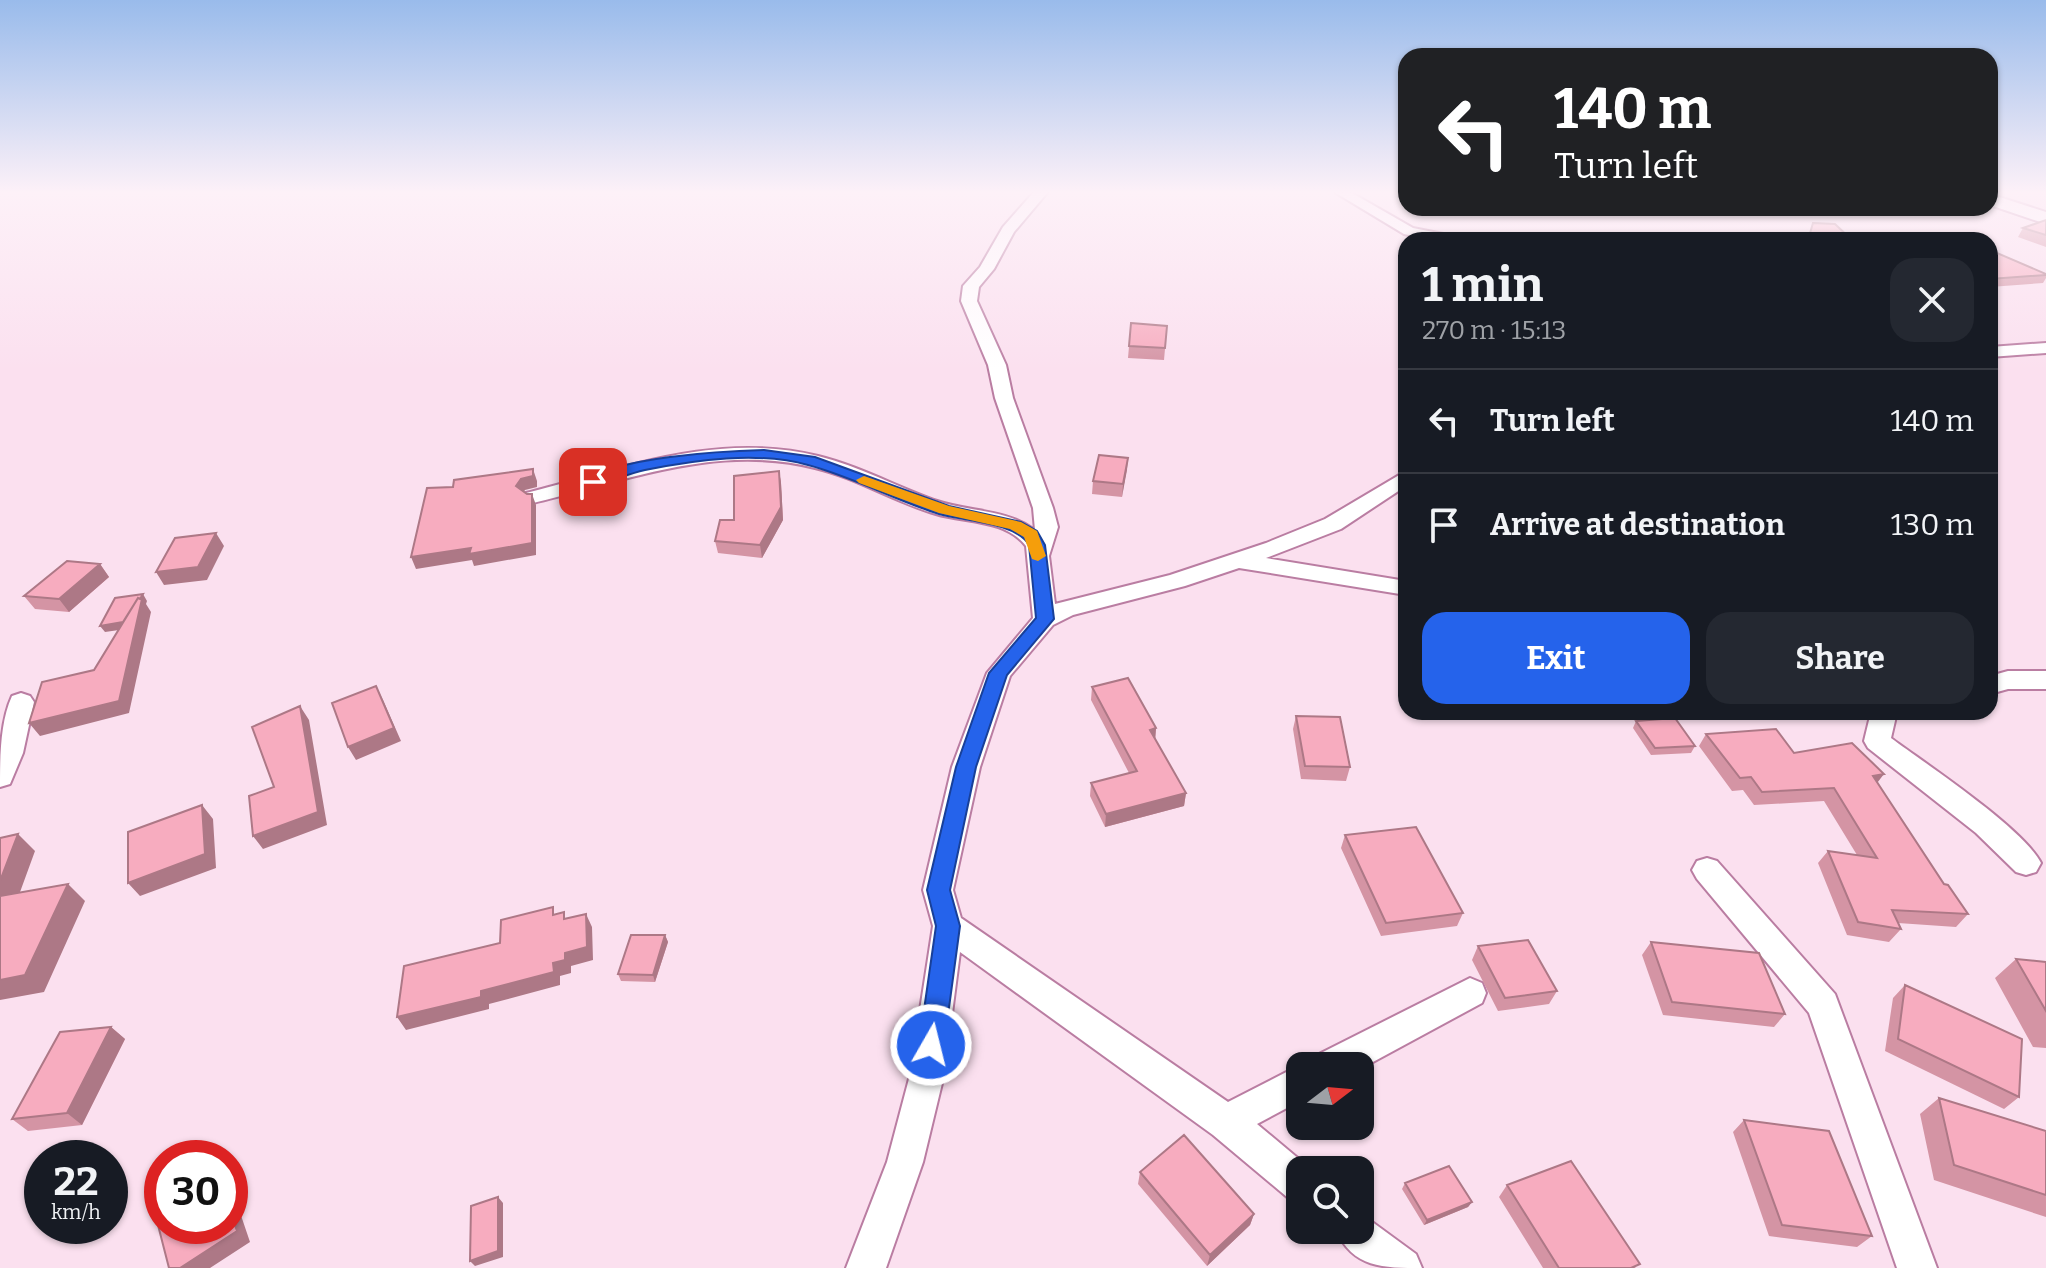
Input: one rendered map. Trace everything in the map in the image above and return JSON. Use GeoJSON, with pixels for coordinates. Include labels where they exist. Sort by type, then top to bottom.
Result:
{"type":"FeatureCollection","features":[{"type":"Feature","properties":{"kind":"street"},"geometry":{"type":"LineString","coordinates":[[995,252],[971,286],[969,301],[997,365],[1004,398],[1043,508],[1047,527],[1038,556]]}},
{"type":"Feature","properties":{"kind":"street"},"geometry":{"type":"LineString","coordinates":[[1998,351],[2046,348]]}},
{"type":"Feature","properties":{"kind":"street"},"geometry":{"type":"LineString","coordinates":[[533,497],[640,467],[711,456],[764,455],[809,460],[944,510],[1015,526],[1031,535],[1037,545],[1045,619]]}},
{"type":"Feature","properties":{"kind":"street"},"geometry":{"type":"LineString","coordinates":[[866,1268],[905,1162],[927,1075],[948,926],[938,890],[966,767],[999,673],[1045,619],[1065,609],[1177,581],[1333,524],[1398,482]]}},
{"type":"Feature","properties":{"kind":"street"},"geometry":{"type":"LineString","coordinates":[[1237,560],[1398,587]]}},
{"type":"Feature","properties":{"kind":"street"},"geometry":{"type":"LineString","coordinates":[[1998,683],[2046,680]]}},
{"type":"Feature","properties":{"kind":"street"},"geometry":{"type":"LineString","coordinates":[[0,777],[10,753],[21,702]]}},
{"type":"Feature","properties":{"kind":"street"},"geometry":{"type":"LineString","coordinates":[[1882,720],[1877,741],[1975,816],[2026,863]]}},
{"type":"Feature","properties":{"kind":"street"},"geometry":{"type":"LineString","coordinates":[[1707,870],[1823,1005],[1917,1268]]}},
{"type":"Feature","properties":{"kind":"street"},"geometry":{"type":"LineString","coordinates":[[948,926],[1226,1122],[1286,1172]]}},
{"type":"Feature","properties":{"kind":"street"},"geometry":{"type":"LineString","coordinates":[[1358,1052],[1470,993]]}},
{"type":"Feature","properties":{"kind":"street"},"geometry":{"type":"LineString","coordinates":[[1226,1122],[1286,1090]]}},
{"type":"Feature","properties":{"kind":"street"},"geometry":{"type":"LineString","coordinates":[[1372,1244],[1402,1268]]}},
{"type":"Feature","properties":{"kind":"building"},"geometry":{"type":"Polygon","coordinates":[[[1998,253],[2046,274],[1998,278],[1998,253]]]}},
{"type":"Feature","properties":{"kind":"building"},"geometry":{"type":"Polygon","coordinates":[[[1131,323],[1167,326],[1165,348],[1129,346],[1131,323]]]}},
{"type":"Feature","properties":{"kind":"building"},"geometry":{"type":"Polygon","coordinates":[[[1099,455],[1128,458],[1123,484],[1093,481],[1099,455]]]}},
{"type":"Feature","properties":{"kind":"building"},"geometry":{"type":"Polygon","coordinates":[[[533,469],[533,476],[521,479],[516,486],[532,494],[532,543],[469,554],[471,548],[411,557],[427,488],[453,487],[454,480],[533,469]]]}},
{"type":"Feature","properties":{"kind":"building"},"geometry":{"type":"Polygon","coordinates":[[[779,471],[781,507],[760,545],[715,541],[720,520],[734,520],[734,476],[779,471]]]}},
{"type":"Feature","properties":{"kind":"building"},"geometry":{"type":"Polygon","coordinates":[[[216,533],[198,567],[156,572],[175,538],[216,533]]]}},
{"type":"Feature","properties":{"kind":"building"},"geometry":{"type":"Polygon","coordinates":[[[67,561],[100,564],[59,599],[24,596],[67,561]]]}},
{"type":"Feature","properties":{"kind":"building"},"geometry":{"type":"Polygon","coordinates":[[[143,594],[123,622],[100,626],[115,598],[143,594]]]}},
{"type":"Feature","properties":{"kind":"building"},"geometry":{"type":"Polygon","coordinates":[[[138,598],[142,599],[119,701],[29,723],[42,682],[94,670],[138,598]]]}},
{"type":"Feature","properties":{"kind":"building"},"geometry":{"type":"Polygon","coordinates":[[[1128,678],[1156,728],[1150,730],[1186,793],[1106,814],[1091,783],[1137,771],[1092,687],[1128,678]]]}},
{"type":"Feature","properties":{"kind":"building"},"geometry":{"type":"Polygon","coordinates":[[[376,686],[394,728],[348,747],[332,703],[376,686]]]}},
{"type":"Feature","properties":{"kind":"building"},"geometry":{"type":"Polygon","coordinates":[[[300,706],[318,812],[253,836],[249,796],[274,787],[252,727],[300,706]]]}},
{"type":"Feature","properties":{"kind":"building"},"geometry":{"type":"Polygon","coordinates":[[[1296,716],[1340,717],[1350,767],[1305,766],[1296,716]]]}},
{"type":"Feature","properties":{"kind":"building"},"geometry":{"type":"Polygon","coordinates":[[[1676,720],[1695,746],[1655,748],[1636,721],[1676,720]]]}},
{"type":"Feature","properties":{"kind":"building"},"geometry":{"type":"Polygon","coordinates":[[[1776,729],[1794,753],[1852,743],[1884,774],[1873,776],[1944,884],[1948,885],[1968,914],[1892,910],[1901,929],[1858,922],[1828,851],[1877,858],[1834,788],[1762,792],[1751,777],[1740,778],[1706,734],[1776,729]]]}},
{"type":"Feature","properties":{"kind":"building"},"geometry":{"type":"Polygon","coordinates":[[[202,805],[205,854],[128,883],[128,832],[202,805]]]}},
{"type":"Feature","properties":{"kind":"building"},"geometry":{"type":"Polygon","coordinates":[[[1416,827],[1463,913],[1386,923],[1345,835],[1416,827]]]}},
{"type":"Feature","properties":{"kind":"building"},"geometry":{"type":"Polygon","coordinates":[[[18,834],[0,881],[0,838],[18,834]]]}},
{"type":"Feature","properties":{"kind":"building"},"geometry":{"type":"Polygon","coordinates":[[[68,884],[25,975],[0,980],[0,896],[68,884]]]}},
{"type":"Feature","properties":{"kind":"building"},"geometry":{"type":"Polygon","coordinates":[[[553,907],[553,915],[564,912],[564,919],[586,914],[587,947],[565,953],[565,960],[553,963],[554,972],[481,991],[481,997],[397,1017],[404,966],[500,943],[501,920],[553,907]]]}},
{"type":"Feature","properties":{"kind":"building"},"geometry":{"type":"Polygon","coordinates":[[[631,935],[665,935],[653,975],[618,974],[631,935]]]}},
{"type":"Feature","properties":{"kind":"building"},"geometry":{"type":"Polygon","coordinates":[[[1528,940],[1557,991],[1505,998],[1478,946],[1528,940]]]}},
{"type":"Feature","properties":{"kind":"building"},"geometry":{"type":"Polygon","coordinates":[[[1651,942],[1759,953],[1785,1014],[1672,1002],[1651,942]]]}},
{"type":"Feature","properties":{"kind":"building"},"geometry":{"type":"Polygon","coordinates":[[[2016,959],[2046,962],[2046,1011],[2016,959]]]}},
{"type":"Feature","properties":{"kind":"building"},"geometry":{"type":"Polygon","coordinates":[[[1905,985],[2022,1039],[2019,1097],[1898,1039],[1905,985]]]}},
{"type":"Feature","properties":{"kind":"building"},"geometry":{"type":"Polygon","coordinates":[[[111,1027],[67,1113],[12,1119],[60,1032],[111,1027]]]}},
{"type":"Feature","properties":{"kind":"building"},"geometry":{"type":"Polygon","coordinates":[[[1939,1098],[2046,1131],[2046,1195],[1954,1165],[1939,1098]]]}},
{"type":"Feature","properties":{"kind":"building"},"geometry":{"type":"Polygon","coordinates":[[[1744,1120],[1829,1131],[1872,1236],[1782,1225],[1744,1120]]]}},
{"type":"Feature","properties":{"kind":"building"},"geometry":{"type":"Polygon","coordinates":[[[1184,1135],[1254,1214],[1210,1255],[1140,1172],[1184,1135]]]}},
{"type":"Feature","properties":{"kind":"building"},"geometry":{"type":"Polygon","coordinates":[[[1571,1161],[1640,1264],[1631,1268],[1559,1268],[1507,1185],[1571,1161]]]}},
{"type":"Feature","properties":{"kind":"building"},"geometry":{"type":"Polygon","coordinates":[[[1449,1166],[1472,1202],[1427,1220],[1405,1183],[1449,1166]]]}},
{"type":"Feature","properties":{"kind":"building"},"geometry":{"type":"Polygon","coordinates":[[[498,1197],[498,1251],[470,1261],[471,1206],[498,1197]]]}},
{"type":"Feature","properties":{"kind":"building"},"geometry":{"type":"Polygon","coordinates":[[[163,1244],[217,1244],[180,1268],[169,1268],[163,1244]]]}},
{"type":"Feature","properties":{"kind":"slow traffic"},"geometry":{"type":"LineString","coordinates":[[864,480],[944,510],[1015,526],[1031,535],[1037,545],[1038,556]]}},
{"type":"Feature","properties":{"kind":"route"},"geometry":{"type":"LineString","coordinates":[[593,482],[640,467],[711,456],[764,455],[809,460],[830,465],[944,510],[1015,526],[1031,535],[1037,545],[1045,619],[999,673],[966,767],[938,890],[948,926],[931,1045]]}}]}
